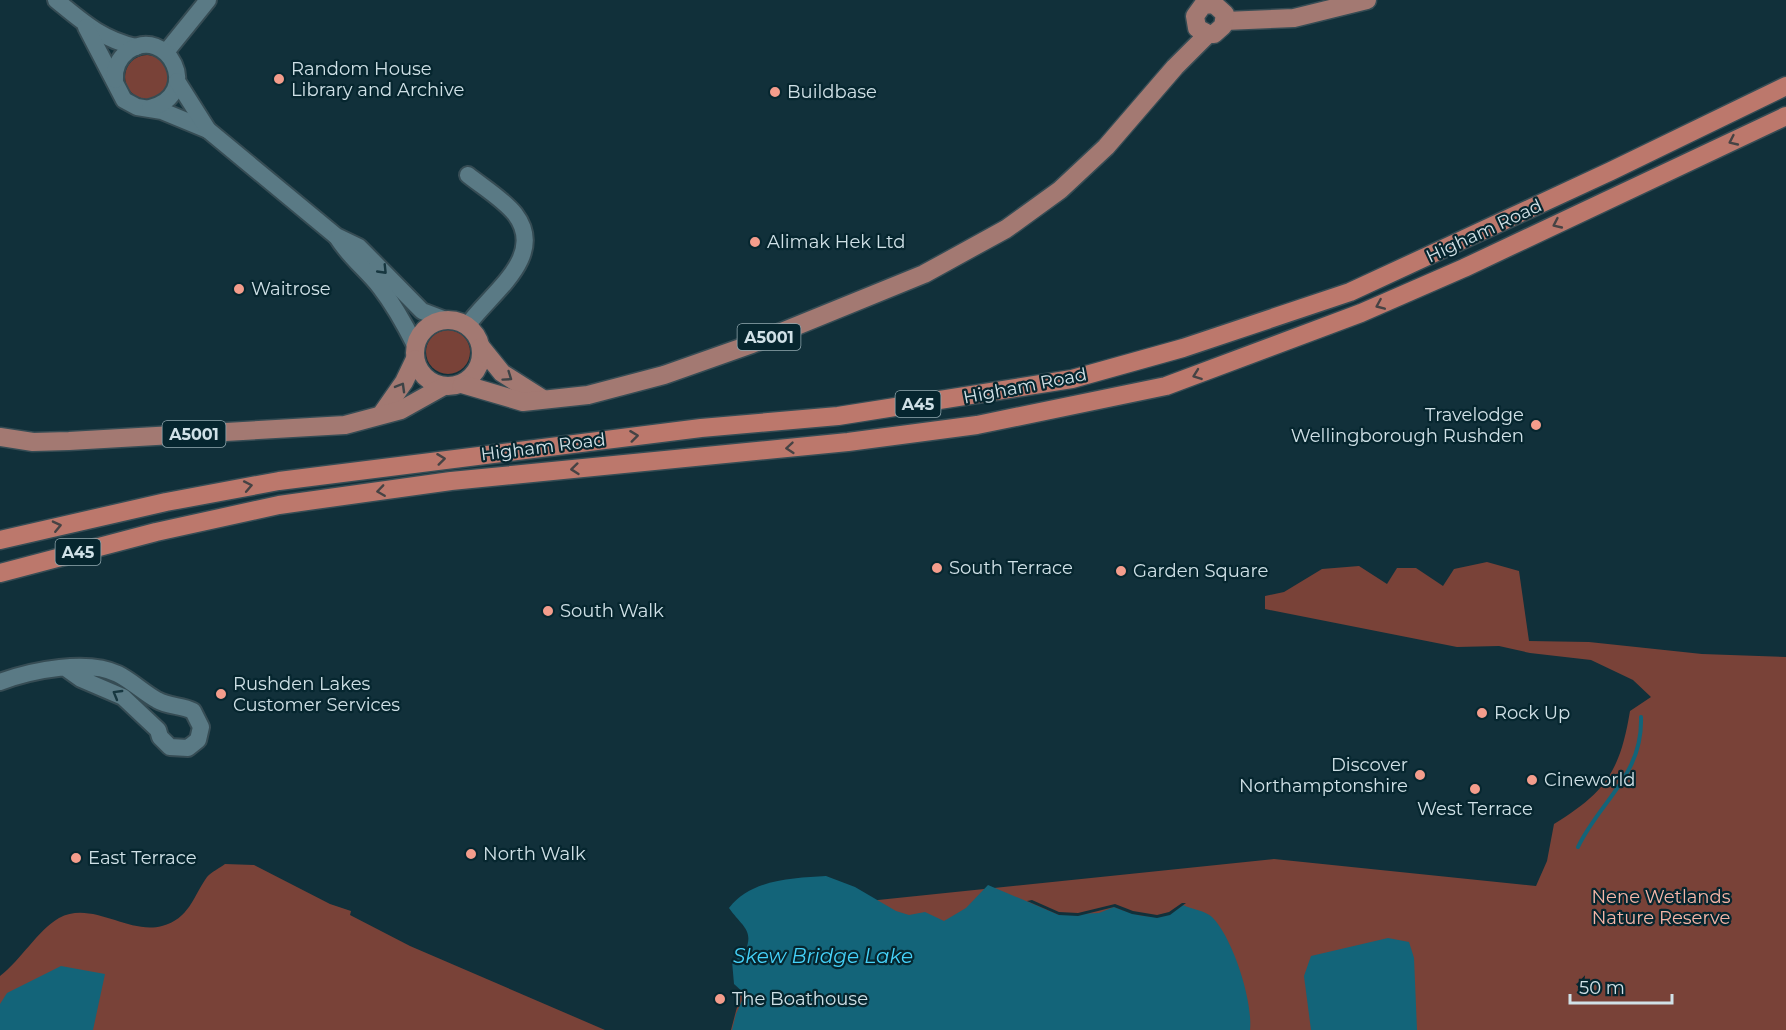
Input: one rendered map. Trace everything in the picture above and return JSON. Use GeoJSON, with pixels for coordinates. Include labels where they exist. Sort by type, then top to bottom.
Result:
{"type":"FeatureCollection","features":[{"type":"Feature","properties":{"kind":"highway","name":"Higham Road"},"geometry":{"type":"LineString","coordinates":[[0,540],[166,502],[279,480],[700,428],[838,416],[1072,379],[1183,348],[1350,292],[1544,203],[1786,86]]}},
{"type":"Feature","properties":{"kind":"highway","name":"Higham Road"},"geometry":{"type":"LineString","coordinates":[[0,573],[156,532],[279,505],[451,481],[848,442],[977,425],[1166,386],[1361,313],[1464,268],[1786,116]]}},
{"type":"Feature","properties":{"kind":"main road"},"geometry":{"type":"LineString","coordinates":[[1201,13],[1222,9],[1225,21],[1294,18],[1367,0]]}},
{"type":"Feature","properties":{"kind":"main road","name":"A5001"},"geometry":{"type":"LineString","coordinates":[[415,352],[419,370],[428,380],[523,402],[588,395],[664,375],[836,312],[955,258],[1006,229],[1060,190],[1106,147],[1175,67],[1201,13]]}},
{"type":"Feature","properties":{"kind":"main road"},"geometry":{"type":"LineString","coordinates":[[383,412],[405,382],[419,334],[429,325],[443,320],[467,326],[476,334],[481,347],[502,374],[543,399]]}},
{"type":"Feature","properties":{"kind":"main road","name":"A5001"},"geometry":{"type":"LineString","coordinates":[[0,437],[33,442],[69,441],[266,431],[345,424],[383,412],[401,410],[476,372],[481,360],[481,347]]}},
{"type":"Feature","properties":{"kind":"street"},"geometry":{"type":"LineString","coordinates":[[56,0],[86,27],[116,42],[136,47]]}},
{"type":"Feature","properties":{"kind":"street"},"geometry":{"type":"LineString","coordinates":[[166,52],[208,0]]}},
{"type":"Feature","properties":{"kind":"street"},"geometry":{"type":"LineString","coordinates":[[86,27],[124,100],[137,107],[150,108],[208,130]]}},
{"type":"Feature","properties":{"kind":"street"},"geometry":{"type":"LineString","coordinates":[[115,80],[118,62],[124,54],[136,47],[146,45],[166,52],[176,66],[177,81],[169,100],[150,108]]}},
{"type":"Feature","properties":{"kind":"street"},"geometry":{"type":"LineString","coordinates":[[177,81],[208,130],[336,236],[359,247],[422,311],[443,320]]}},
{"type":"Feature","properties":{"kind":"street"},"geometry":{"type":"LineString","coordinates":[[467,326],[512,273],[522,259],[525,248],[521,224],[514,212],[468,175]]}},
{"type":"Feature","properties":{"kind":"street"},"geometry":{"type":"LineString","coordinates":[[336,236],[348,256],[379,286],[399,314],[415,352]]}},
{"type":"Feature","properties":{"kind":"street"},"geometry":{"type":"LineString","coordinates":[[0,682],[21,674],[83,666],[98,667],[118,674],[159,701],[175,707],[187,707],[197,715],[201,726],[198,740],[188,748],[176,749],[165,743],[158,730],[123,697],[81,679],[67,669]]}},
{"type":"Feature","properties":{"kind":"street"},"geometry":{"type":"LineString","coordinates":[[158,730],[161,717],[175,707]]}},
{"type":"Feature","properties":{"kind":"green space"},"geometry":{"type":"Polygon","coordinates":[[[147,55],[156,56],[163,61],[168,68],[168,86],[163,93],[156,98],[147,99],[138,98],[131,93],[126,86],[125,77],[126,68],[131,61],[138,56],[147,55]]]}},
{"type":"Feature","properties":{"kind":"green space"},"geometry":{"type":"Polygon","coordinates":[[[448,330],[457,331],[464,336],[469,343],[469,361],[464,368],[457,373],[448,374],[439,373],[432,368],[427,361],[426,352],[427,343],[432,336],[439,331],[448,330]]]}},
{"type":"Feature","properties":{"kind":"green space","name":"Nene Wetlands Nature Reserve"},"geometry":{"type":"Polygon","coordinates":[[[1487,562],[1519,571],[1529,641],[1589,642],[1702,654],[1786,657],[1786,1030],[731,1030],[762,912],[1274,859],[1536,886],[1547,861],[1554,824],[1586,801],[1608,778],[1621,749],[1630,711],[1651,697],[1633,680],[1591,660],[1530,653],[1499,646],[1457,647],[1265,609],[1265,596],[1284,592],[1322,569],[1359,566],[1387,584],[1397,568],[1416,568],[1443,586],[1454,569],[1487,562]]]}},
{"type":"Feature","properties":{"kind":"green space"},"geometry":{"type":"Polygon","coordinates":[[[225,864],[254,865],[330,904],[351,911],[350,915],[410,946],[605,1030],[0,1030],[0,976],[36,938],[59,918],[84,913],[136,926],[149,928],[162,926],[171,923],[184,913],[207,877],[225,864]]]}},
{"type":"Feature","properties":{"kind":"water","name":"Skew Bridge Lake"},"geometry":{"type":"Polygon","coordinates":[[[826,876],[855,887],[896,911],[909,915],[925,912],[944,921],[966,908],[988,885],[1059,915],[1099,913],[1114,907],[1141,916],[1158,916],[1174,911],[1183,905],[1212,917],[1227,939],[1245,987],[1250,1030],[732,1030],[745,994],[734,984],[732,961],[743,956],[747,947],[748,935],[729,908],[749,891],[773,882],[826,876]]]}},
{"type":"Feature","properties":{"kind":"water"},"geometry":{"type":"Polygon","coordinates":[[[1388,938],[1409,942],[1414,958],[1417,1030],[1311,1030],[1304,976],[1311,956],[1388,938]]]}},
{"type":"Feature","properties":{"kind":"water"},"geometry":{"type":"Polygon","coordinates":[[[61,966],[105,974],[93,1030],[0,1030],[0,1004],[7,993],[61,966]]]}},
{"type":"Feature","properties":{"kind":"pier"},"geometry":{"type":"Polygon","coordinates":[[[1032,900],[1059,912],[1078,913],[1115,904],[1133,911],[1157,915],[1169,912],[1182,903],[1186,903],[1170,915],[1157,918],[1132,914],[1114,907],[1078,916],[1059,915],[1027,901],[1032,900]]]}},
{"type":"Feature","properties":{"kind":"waterway"},"geometry":{"type":"LineString","coordinates":[[1578,847],[1628,771],[1640,737],[1641,717]]}},
{"type":"Feature","properties":{"kind":"place","name":"Random House Library and Archive"},"geometry":{"type":"Point","coordinates":[279,79]}},
{"type":"Feature","properties":{"kind":"place","name":"Buildbase"},"geometry":{"type":"Point","coordinates":[775,92]}},
{"type":"Feature","properties":{"kind":"place","name":"Alimak Hek Ltd"},"geometry":{"type":"Point","coordinates":[755,242]}},
{"type":"Feature","properties":{"kind":"place","name":"Waitrose"},"geometry":{"type":"Point","coordinates":[239,289]}},
{"type":"Feature","properties":{"kind":"place","name":"Travelodge Wellingborough Rushden"},"geometry":{"type":"Point","coordinates":[1536,425]}},
{"type":"Feature","properties":{"kind":"place","name":"South Terrace"},"geometry":{"type":"Point","coordinates":[937,568]}},
{"type":"Feature","properties":{"kind":"place","name":"Garden Square"},"geometry":{"type":"Point","coordinates":[1121,571]}},
{"type":"Feature","properties":{"kind":"place","name":"South Walk"},"geometry":{"type":"Point","coordinates":[548,611]}},
{"type":"Feature","properties":{"kind":"place","name":"Rushden Lakes Customer Services"},"geometry":{"type":"Point","coordinates":[221,694]}},
{"type":"Feature","properties":{"kind":"place","name":"Rock Up"},"geometry":{"type":"Point","coordinates":[1482,713]}},
{"type":"Feature","properties":{"kind":"place","name":"Discover Northamptonshire"},"geometry":{"type":"Point","coordinates":[1420,775]}},
{"type":"Feature","properties":{"kind":"place","name":"Cineworld"},"geometry":{"type":"Point","coordinates":[1532,780]}},
{"type":"Feature","properties":{"kind":"place","name":"West Terrace"},"geometry":{"type":"Point","coordinates":[1475,789]}},
{"type":"Feature","properties":{"kind":"place","name":"North Walk"},"geometry":{"type":"Point","coordinates":[471,854]}},
{"type":"Feature","properties":{"kind":"place","name":"East Terrace"},"geometry":{"type":"Point","coordinates":[76,858]}},
{"type":"Feature","properties":{"kind":"place","name":"The Boathouse"},"geometry":{"type":"Point","coordinates":[720,999]}}]}
